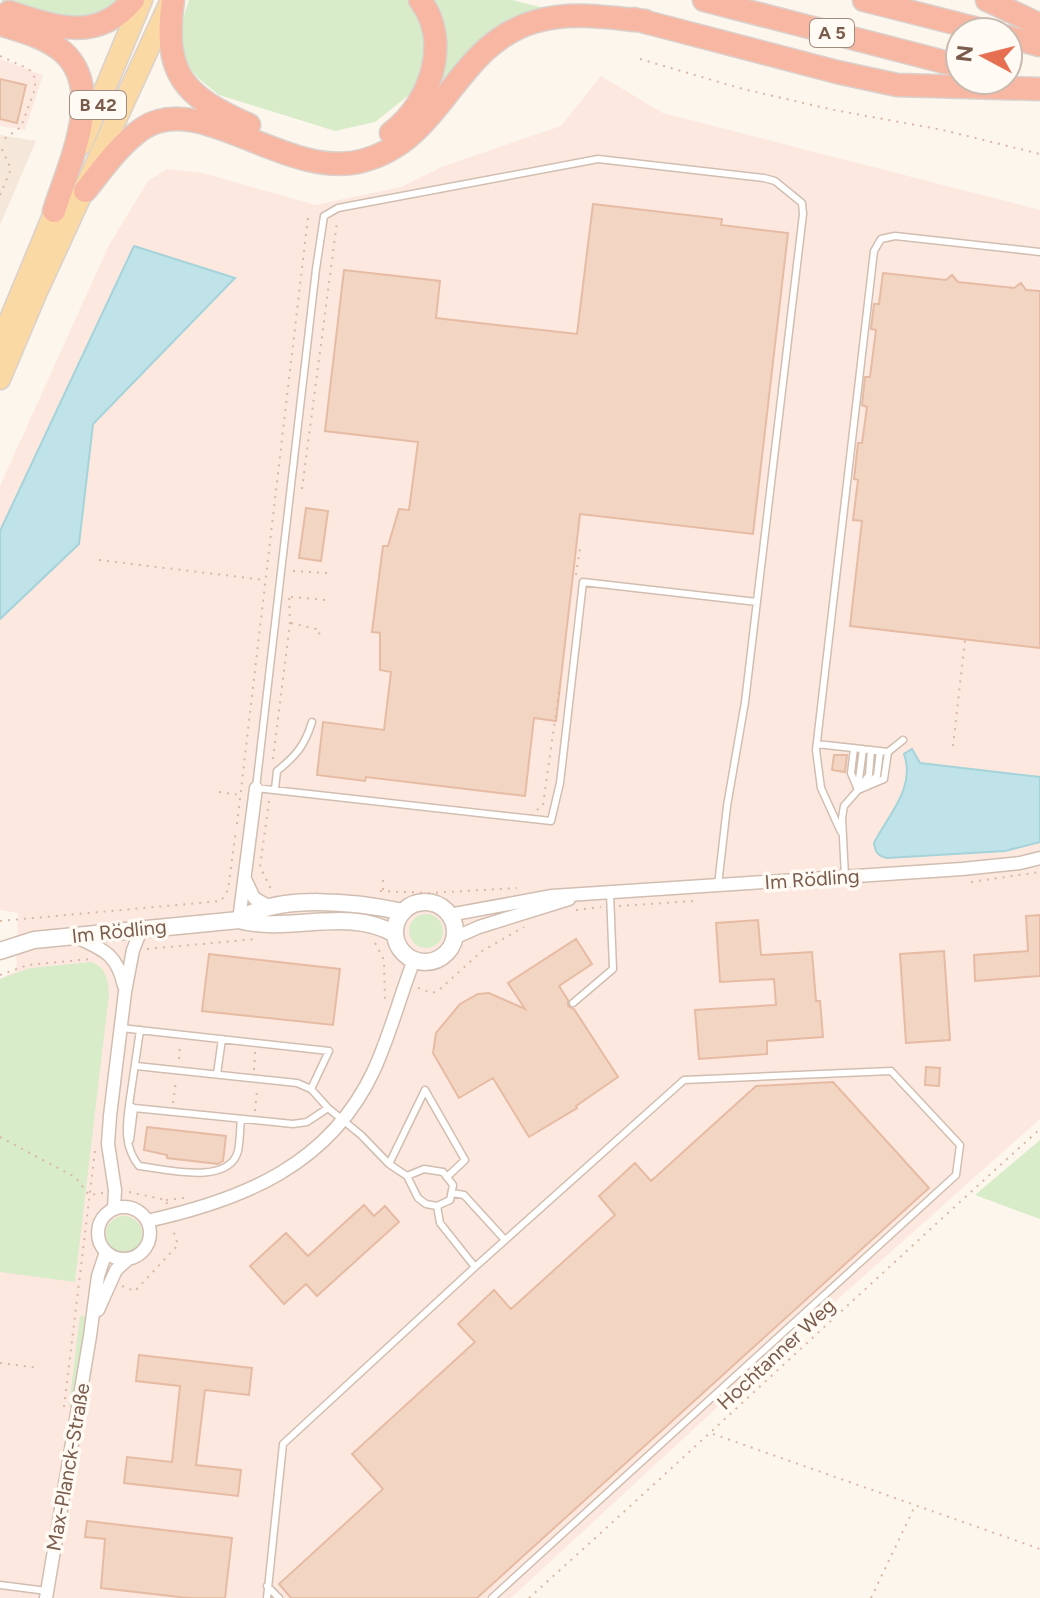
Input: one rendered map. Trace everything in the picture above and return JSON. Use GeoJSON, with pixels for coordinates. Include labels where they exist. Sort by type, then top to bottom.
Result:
{"type":"FeatureCollection","features":[{"type":"Feature","properties":{"kind":"highway"},"geometry":{"type":"LineString","coordinates":[[0,9],[60,27],[83,28],[113,18],[133,0]]}},
{"type":"Feature","properties":{"kind":"highway"},"geometry":{"type":"LineString","coordinates":[[172,0],[171,52],[175,67],[193,92],[227,115],[274,136],[305,146],[332,150],[360,148],[385,137],[404,123],[418,106],[429,86],[434,63],[433,32],[420,0]]}},
{"type":"Feature","properties":{"kind":"highway"},"geometry":{"type":"LineString","coordinates":[[559,0],[897,85],[1040,88]]}},
{"type":"Feature","properties":{"kind":"highway","name":"A 5"},"geometry":{"type":"LineString","coordinates":[[704,0],[944,62]]}},
{"type":"Feature","properties":{"kind":"highway","name":"A 5"},"geometry":{"type":"LineString","coordinates":[[864,0],[944,20]]}},
{"type":"Feature","properties":{"kind":"highway"},"geometry":{"type":"LineString","coordinates":[[987,0],[1040,25]]}},
{"type":"Feature","properties":{"kind":"highway"},"geometry":{"type":"LineString","coordinates":[[85,191],[143,127],[170,118],[201,121],[302,160],[331,164],[360,162],[390,151],[414,135],[465,69],[490,43],[519,27],[539,20],[576,16],[645,21]]}},
{"type":"Feature","properties":{"kind":"highway"},"geometry":{"type":"LineString","coordinates":[[0,24],[53,45],[70,60],[81,80],[83,117],[54,211]]}},
{"type":"Feature","properties":{"kind":"main road","name":"B 42"},"geometry":{"type":"LineString","coordinates":[[0,343],[142,0]]}},
{"type":"Feature","properties":{"kind":"main road","name":"B 42"},"geometry":{"type":"LineString","coordinates":[[0,379],[172,0]]}},
{"type":"Feature","properties":{"kind":"street"},"geometry":{"type":"LineString","coordinates":[[239,920],[256,788]]}},
{"type":"Feature","properties":{"kind":"street","name":"Im Rödling"},"geometry":{"type":"LineString","coordinates":[[239,920],[272,903],[345,903],[403,912],[418,903],[427,902],[443,908],[449,915],[537,897],[584,895],[610,899],[718,885],[993,866],[1040,858]]}},
{"type":"Feature","properties":{"kind":"street"},"geometry":{"type":"LineString","coordinates":[[245,876],[254,898],[272,903]]}},
{"type":"Feature","properties":{"kind":"street","name":"Im Rödling"},"geometry":{"type":"LineString","coordinates":[[414,960],[429,962],[443,957],[454,938],[479,927],[584,895]]}},
{"type":"Feature","properties":{"kind":"street"},"geometry":{"type":"LineString","coordinates":[[147,1221],[220,1201],[268,1182],[312,1151],[342,1120],[374,1069],[414,960],[400,950],[395,934],[403,912]]}},
{"type":"Feature","properties":{"kind":"street"},"geometry":{"type":"LineString","coordinates":[[449,915],[453,922],[454,938]]}},
{"type":"Feature","properties":{"kind":"street","name":"Im Rödling"},"geometry":{"type":"LineString","coordinates":[[0,951],[34,940],[239,920],[271,925],[354,921],[375,924],[395,934]]}},
{"type":"Feature","properties":{"kind":"street"},"geometry":{"type":"LineString","coordinates":[[114,1208],[115,1190],[108,1144],[125,992],[133,950],[139,935],[146,928]]}},
{"type":"Feature","properties":{"kind":"street"},"geometry":{"type":"LineString","coordinates":[[73,935],[100,948],[114,959],[125,992]]}},
{"type":"Feature","properties":{"kind":"street"},"geometry":{"type":"LineString","coordinates":[[104,1279],[145,1248],[150,1235],[147,1221],[134,1209],[114,1208],[103,1216],[97,1231],[98,1239],[106,1252],[116,1258],[128,1259]]}},
{"type":"Feature","properties":{"kind":"street","name":"Max-Planck-Straße"},"geometry":{"type":"LineString","coordinates":[[46,1595],[90,1336],[104,1279],[106,1252]]}},
{"type":"Feature","properties":{"kind":"lane"},"geometry":{"type":"LineString","coordinates":[[718,885],[757,602],[802,203],[775,181],[764,178],[598,159],[332,210],[324,216],[256,788],[551,821],[560,783],[583,582],[757,602]]}},
{"type":"Feature","properties":{"kind":"lane"},"geometry":{"type":"LineString","coordinates":[[841,832],[828,808],[817,773],[817,744],[877,244],[881,239],[895,236],[1040,252]]}},
{"type":"Feature","properties":{"kind":"lane"},"geometry":{"type":"LineString","coordinates":[[273,789],[277,771],[305,743],[312,722]]}},
{"type":"Feature","properties":{"kind":"lane"},"geometry":{"type":"LineString","coordinates":[[817,744],[884,752],[903,740]]}},
{"type":"Feature","properties":{"kind":"lane"},"geometry":{"type":"LineString","coordinates":[[854,748],[851,773],[858,790]]}},
{"type":"Feature","properties":{"kind":"lane"},"geometry":{"type":"LineString","coordinates":[[858,790],[863,749]]}},
{"type":"Feature","properties":{"kind":"lane"},"geometry":{"type":"LineString","coordinates":[[845,877],[841,832],[844,806],[869,775],[871,750]]}},
{"type":"Feature","properties":{"kind":"lane"},"geometry":{"type":"LineString","coordinates":[[858,790],[884,779],[884,752]]}},
{"type":"Feature","properties":{"kind":"lane"},"geometry":{"type":"LineString","coordinates":[[828,808],[844,806]]}},
{"type":"Feature","properties":{"kind":"lane"},"geometry":{"type":"LineString","coordinates":[[573,1003],[613,969],[610,899]]}},
{"type":"Feature","properties":{"kind":"lane"},"geometry":{"type":"LineString","coordinates":[[121,1028],[329,1051],[311,1089]]}},
{"type":"Feature","properties":{"kind":"lane"},"geometry":{"type":"LineString","coordinates":[[140,1030],[126,1129],[129,1153],[139,1166],[212,1174],[228,1165],[238,1154],[241,1119]]}},
{"type":"Feature","properties":{"kind":"lane"},"geometry":{"type":"LineString","coordinates":[[217,1074],[222,1039]]}},
{"type":"Feature","properties":{"kind":"lane"},"geometry":{"type":"LineString","coordinates":[[136,1066],[297,1083],[311,1089],[389,1164],[407,1176],[418,1198],[426,1204],[437,1206],[450,1200],[453,1185],[448,1176],[436,1169],[424,1169],[407,1176]]}},
{"type":"Feature","properties":{"kind":"lane"},"geometry":{"type":"LineString","coordinates":[[267,1598],[283,1444],[684,1080],[891,1071],[960,1145],[956,1175],[492,1598]]}},
{"type":"Feature","properties":{"kind":"lane"},"geometry":{"type":"LineString","coordinates":[[389,1164],[425,1090],[465,1160],[448,1176]]}},
{"type":"Feature","properties":{"kind":"lane"},"geometry":{"type":"LineString","coordinates":[[131,1106],[293,1124],[307,1122],[328,1108]]}},
{"type":"Feature","properties":{"kind":"lane"},"geometry":{"type":"LineString","coordinates":[[452,1193],[464,1195],[505,1240]]}},
{"type":"Feature","properties":{"kind":"lane"},"geometry":{"type":"LineString","coordinates":[[437,1206],[440,1223],[475,1267]]}},
{"type":"Feature","properties":{"kind":"lane"},"geometry":{"type":"LineString","coordinates":[[0,1585],[46,1595]]}},
{"type":"Feature","properties":{"kind":"lane"},"geometry":{"type":"LineString","coordinates":[[267,1586],[279,1598]]}},
{"type":"Feature","properties":{"kind":"path"},"geometry":{"type":"LineString","coordinates":[[0,56],[29,69],[35,78],[35,89],[21,127],[0,143],[11,169],[0,195]]}},
{"type":"Feature","properties":{"kind":"path"},"geometry":{"type":"LineString","coordinates":[[640,59],[770,95],[943,130],[1040,154]]}},
{"type":"Feature","properties":{"kind":"path"},"geometry":{"type":"LineString","coordinates":[[301,494],[337,218],[332,210]]}},
{"type":"Feature","properties":{"kind":"path"},"geometry":{"type":"LineString","coordinates":[[0,921],[221,901],[228,890],[308,217]]}},
{"type":"Feature","properties":{"kind":"path"},"geometry":{"type":"LineString","coordinates":[[576,579],[580,548]]}},
{"type":"Feature","properties":{"kind":"path"},"geometry":{"type":"LineString","coordinates":[[99,560],[266,580]]}},
{"type":"Feature","properties":{"kind":"path"},"geometry":{"type":"LineString","coordinates":[[277,771],[272,771],[290,623],[291,571],[327,573]]}},
{"type":"Feature","properties":{"kind":"path"},"geometry":{"type":"LineString","coordinates":[[279,582],[289,583]]}},
{"type":"Feature","properties":{"kind":"path"},"geometry":{"type":"LineString","coordinates":[[289,597],[326,600]]}},
{"type":"Feature","properties":{"kind":"path"},"geometry":{"type":"LineString","coordinates":[[290,623],[325,634]]}},
{"type":"Feature","properties":{"kind":"path"},"geometry":{"type":"LineString","coordinates":[[953,746],[965,640]]}},
{"type":"Feature","properties":{"kind":"path"},"geometry":{"type":"LineString","coordinates":[[533,811],[543,805],[560,684]]}},
{"type":"Feature","properties":{"kind":"path"},"geometry":{"type":"LineString","coordinates":[[272,903],[272,890],[260,867],[273,789]]}},
{"type":"Feature","properties":{"kind":"path"},"geometry":{"type":"LineString","coordinates":[[219,792],[241,795]]}},
{"type":"Feature","properties":{"kind":"path"},"geometry":{"type":"LineString","coordinates":[[383,875],[383,891],[430,893],[525,888]]}},
{"type":"Feature","properties":{"kind":"path"},"geometry":{"type":"LineString","coordinates":[[575,910],[610,899],[704,900]]}},
{"type":"Feature","properties":{"kind":"path"},"geometry":{"type":"LineString","coordinates":[[432,993],[482,951],[532,923]]}},
{"type":"Feature","properties":{"kind":"path"},"geometry":{"type":"LineString","coordinates":[[133,950],[265,938]]}},
{"type":"Feature","properties":{"kind":"path"},"geometry":{"type":"LineString","coordinates":[[371,938],[384,960],[384,1011]]}},
{"type":"Feature","properties":{"kind":"path"},"geometry":{"type":"LineString","coordinates":[[0,975],[28,965],[83,959],[97,960],[106,967],[114,959]]}},
{"type":"Feature","properties":{"kind":"path"},"geometry":{"type":"LineString","coordinates":[[254,1120],[256,1043]]}},
{"type":"Feature","properties":{"kind":"path","name":"Hochtanner Weg"},"geometry":{"type":"LineString","coordinates":[[529,1598],[1040,1129]]}},
{"type":"Feature","properties":{"kind":"path"},"geometry":{"type":"LineString","coordinates":[[0,1137],[75,1177],[89,1195]]}},
{"type":"Feature","properties":{"kind":"path"},"geometry":{"type":"LineString","coordinates":[[63,1417],[95,1151]]}},
{"type":"Feature","properties":{"kind":"path"},"geometry":{"type":"LineString","coordinates":[[80,1268],[135,1291],[178,1245],[166,1200],[115,1190],[89,1195]]}},
{"type":"Feature","properties":{"kind":"path"},"geometry":{"type":"LineString","coordinates":[[0,1363],[39,1368]]}},
{"type":"Feature","properties":{"kind":"path"},"geometry":{"type":"LineString","coordinates":[[711,1434],[1040,1549]]}},
{"type":"Feature","properties":{"kind":"path"},"geometry":{"type":"LineString","coordinates":[[871,1598],[915,1506]]}},
{"type":"Feature","properties":{"kind":"shaded area"},"geometry":{"type":"Polygon","coordinates":[[[0,59],[43,75],[25,130],[0,126],[0,59]]]}},
{"type":"Feature","properties":{"kind":"shaded area"},"geometry":{"type":"Polygon","coordinates":[[[601,76],[663,113],[1040,210],[1040,1119],[738,1388],[511,1598],[0,1598],[0,979],[16,971],[18,913],[0,910],[0,486],[109,245],[148,181],[167,169],[203,173],[315,205],[401,187],[444,166],[561,126],[601,76]]]}},
{"type":"Feature","properties":{"kind":"shaded area"},"geometry":{"type":"Polygon","coordinates":[[[0,135],[36,141],[0,225],[0,135]]]}},
{"type":"Feature","properties":{"kind":"green space"},"geometry":{"type":"Polygon","coordinates":[[[0,0],[122,0],[98,17],[56,19],[0,0]]]}},
{"type":"Feature","properties":{"kind":"green space"},"geometry":{"type":"Polygon","coordinates":[[[189,0],[409,0],[422,23],[424,54],[414,91],[375,122],[335,131],[219,95],[198,78],[183,60],[182,21],[189,0]]]}},
{"type":"Feature","properties":{"kind":"green space"},"geometry":{"type":"Polygon","coordinates":[[[429,0],[512,0],[545,8],[443,88],[439,85],[429,0]]]}},
{"type":"Feature","properties":{"kind":"green space"},"geometry":{"type":"Polygon","coordinates":[[[426,914],[438,919],[443,931],[438,943],[426,948],[414,943],[409,931],[414,919],[426,914]]]}},
{"type":"Feature","properties":{"kind":"green space"},"geometry":{"type":"Polygon","coordinates":[[[91,962],[105,974],[109,994],[75,1282],[0,1272],[0,979],[30,968],[91,962]]]}},
{"type":"Feature","properties":{"kind":"green space"},"geometry":{"type":"Polygon","coordinates":[[[1040,1140],[1040,1219],[975,1195],[1040,1140]]]}},
{"type":"Feature","properties":{"kind":"green space"},"geometry":{"type":"Polygon","coordinates":[[[124,1216],[137,1221],[142,1234],[137,1247],[124,1252],[111,1247],[106,1234],[111,1221],[124,1216]]]}},
{"type":"Feature","properties":{"kind":"green space"},"geometry":{"type":"Polygon","coordinates":[[[80,1316],[87,1317],[71,1407],[69,1405],[80,1316]]]}},
{"type":"Feature","properties":{"kind":"water"},"geometry":{"type":"Polygon","coordinates":[[[134,246],[235,278],[93,424],[79,544],[0,619],[0,531],[134,246]]]}},
{"type":"Feature","properties":{"kind":"water"},"geometry":{"type":"Polygon","coordinates":[[[912,749],[920,763],[1040,777],[1040,842],[1005,851],[887,858],[879,855],[874,843],[899,801],[906,778],[904,754],[912,749]]]}},
{"type":"Feature","properties":{"kind":"building"},"geometry":{"type":"Polygon","coordinates":[[[0,79],[26,85],[17,123],[0,119],[0,79]]]}},
{"type":"Feature","properties":{"kind":"building"},"geometry":{"type":"Polygon","coordinates":[[[593,204],[722,219],[721,225],[788,233],[753,534],[580,514],[556,721],[534,718],[525,796],[366,777],[365,781],[317,775],[323,722],[384,730],[391,672],[380,670],[380,633],[372,632],[383,546],[388,546],[399,509],[409,510],[418,442],[325,431],[344,270],[440,281],[436,318],[577,334],[593,204]]]}},
{"type":"Feature","properties":{"kind":"building"},"geometry":{"type":"Polygon","coordinates":[[[883,273],[946,280],[952,275],[958,282],[1014,288],[1021,283],[1026,290],[1040,291],[1040,648],[850,626],[862,521],[853,520],[858,480],[854,479],[858,443],[862,443],[867,407],[862,405],[865,377],[870,377],[876,330],[871,329],[874,304],[879,304],[883,273]]]}},
{"type":"Feature","properties":{"kind":"building"},"geometry":{"type":"Polygon","coordinates":[[[306,508],[328,511],[321,561],[299,558],[306,508]]]}},
{"type":"Feature","properties":{"kind":"building"},"geometry":{"type":"Polygon","coordinates":[[[834,755],[847,755],[845,772],[832,770],[834,755]]]}},
{"type":"Feature","properties":{"kind":"building"},"geometry":{"type":"Polygon","coordinates":[[[1040,915],[1040,976],[975,981],[974,955],[1028,951],[1026,916],[1040,915]]]}},
{"type":"Feature","properties":{"kind":"building"},"geometry":{"type":"Polygon","coordinates":[[[758,920],[761,955],[812,952],[823,1037],[767,1041],[767,1054],[699,1059],[695,1010],[776,1005],[774,979],[720,982],[716,923],[758,920]]]}},
{"type":"Feature","properties":{"kind":"building"},"geometry":{"type":"Polygon","coordinates":[[[576,939],[592,964],[559,986],[568,1000],[568,1006],[574,1009],[618,1077],[577,1108],[529,1137],[493,1078],[459,1098],[433,1053],[436,1033],[460,1004],[478,994],[489,993],[525,1009],[508,983],[576,939]]]}},
{"type":"Feature","properties":{"kind":"building"},"geometry":{"type":"Polygon","coordinates":[[[944,951],[950,1040],[906,1043],[900,954],[944,951]]]}},
{"type":"Feature","properties":{"kind":"building"},"geometry":{"type":"Polygon","coordinates":[[[209,954],[340,969],[333,1025],[202,1011],[209,954]]]}},
{"type":"Feature","properties":{"kind":"building"},"geometry":{"type":"Polygon","coordinates":[[[926,1067],[940,1068],[939,1086],[925,1085],[926,1067]]]}},
{"type":"Feature","properties":{"kind":"building"},"geometry":{"type":"Polygon","coordinates":[[[833,1082],[929,1188],[477,1598],[291,1598],[279,1584],[383,1489],[352,1454],[475,1342],[458,1324],[494,1290],[511,1309],[615,1215],[599,1196],[635,1163],[651,1181],[756,1086],[833,1082]]]}},
{"type":"Feature","properties":{"kind":"building"},"geometry":{"type":"Polygon","coordinates":[[[147,1127],[226,1136],[223,1161],[218,1164],[167,1158],[167,1155],[144,1150],[147,1127]]]}},
{"type":"Feature","properties":{"kind":"building"},"geometry":{"type":"Polygon","coordinates":[[[364,1205],[374,1216],[385,1206],[399,1222],[317,1296],[306,1284],[284,1304],[250,1266],[286,1233],[308,1256],[364,1205]]]}},
{"type":"Feature","properties":{"kind":"building"},"geometry":{"type":"Polygon","coordinates":[[[139,1355],[252,1368],[249,1395],[205,1390],[196,1465],[241,1470],[238,1496],[124,1483],[127,1457],[172,1462],[180,1386],[136,1381],[139,1355]]]}},
{"type":"Feature","properties":{"kind":"building"},"geometry":{"type":"Polygon","coordinates":[[[87,1521],[232,1538],[225,1598],[188,1598],[101,1588],[105,1539],[85,1537],[87,1521]]]}}]}
